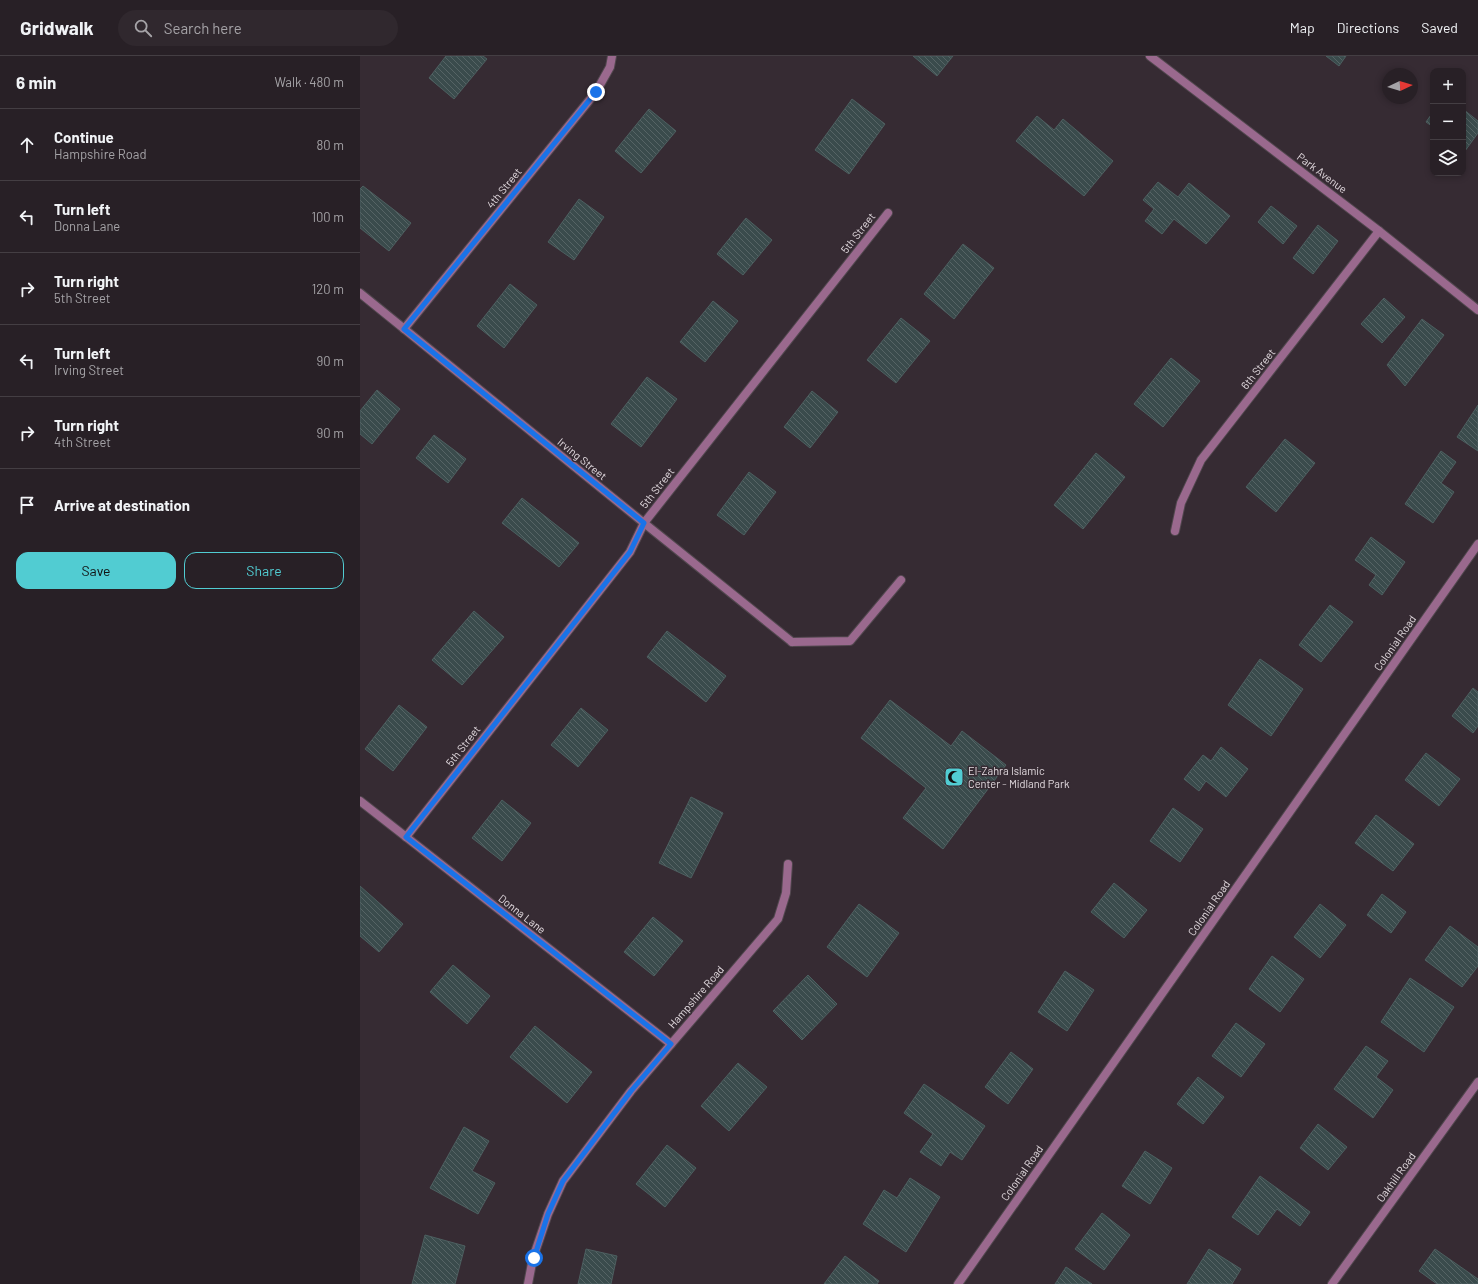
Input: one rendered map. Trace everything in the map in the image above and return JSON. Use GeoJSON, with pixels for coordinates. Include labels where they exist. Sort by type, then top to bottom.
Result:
{"type":"FeatureCollection","features":[{"type":"Feature","properties":{"kind":"street","name":"4th Street"},"geometry":{"type":"LineString","coordinates":[[404,329],[596,92],[610,67],[612,56]]}},
{"type":"Feature","properties":{"kind":"street","name":"Park Avenue"},"geometry":{"type":"LineString","coordinates":[[1150,56],[1379,231],[1478,310]]}},
{"type":"Feature","properties":{"kind":"street","name":"5th Street"},"geometry":{"type":"LineString","coordinates":[[406,837],[630,552],[644,523],[888,213]]}},
{"type":"Feature","properties":{"kind":"street","name":"6th Street"},"geometry":{"type":"LineString","coordinates":[[1175,531],[1180,503],[1201,460],[1379,231]]}},
{"type":"Feature","properties":{"kind":"street","name":"Irving Street"},"geometry":{"type":"LineString","coordinates":[[360,293],[792,642],[850,642],[901,580]]}},
{"type":"Feature","properties":{"kind":"street","name":"Colonial Road"},"geometry":{"type":"LineString","coordinates":[[958,1284],[1478,544]]}},
{"type":"Feature","properties":{"kind":"street","name":"Donna Lane"},"geometry":{"type":"LineString","coordinates":[[360,801],[671,1044]]}},
{"type":"Feature","properties":{"kind":"street","name":"Hampshire Road"},"geometry":{"type":"LineString","coordinates":[[528,1284],[534,1258],[548,1214],[563,1181],[631,1091],[778,919],[786,893],[788,864]]}},
{"type":"Feature","properties":{"kind":"street","name":"Oakhill Road"},"geometry":{"type":"LineString","coordinates":[[1332,1284],[1478,1082]]}},
{"type":"Feature","properties":{"kind":"building"},"geometry":{"type":"Polygon","coordinates":[[[446,56],[483,56],[487,59],[454,99],[429,78],[446,56]]]}},
{"type":"Feature","properties":{"kind":"building"},"geometry":{"type":"Polygon","coordinates":[[[913,56],[953,56],[937,76],[913,56]]]}},
{"type":"Feature","properties":{"kind":"building"},"geometry":{"type":"Polygon","coordinates":[[[1326,56],[1346,56],[1339,66],[1326,56]]]}},
{"type":"Feature","properties":{"kind":"building"},"geometry":{"type":"Polygon","coordinates":[[[852,99],[885,124],[849,174],[815,150],[852,99]]]}},
{"type":"Feature","properties":{"kind":"building"},"geometry":{"type":"Polygon","coordinates":[[[649,109],[676,131],[641,173],[615,151],[649,109]]]}},
{"type":"Feature","properties":{"kind":"building"},"geometry":{"type":"Polygon","coordinates":[[[1466,111],[1478,121],[1478,133],[1466,150],[1466,111]]]}},
{"type":"Feature","properties":{"kind":"building"},"geometry":{"type":"Polygon","coordinates":[[[1037,116],[1054,130],[1063,119],[1113,161],[1084,196],[1016,141],[1037,116]]]}},
{"type":"Feature","properties":{"kind":"building"},"geometry":{"type":"Polygon","coordinates":[[[1430,116],[1430,125],[1426,122],[1430,116]]]}},
{"type":"Feature","properties":{"kind":"building"},"geometry":{"type":"Polygon","coordinates":[[[1158,182],[1178,197],[1189,183],[1230,216],[1206,244],[1174,219],[1162,234],[1145,221],[1154,209],[1143,200],[1158,182]]]}},
{"type":"Feature","properties":{"kind":"building"},"geometry":{"type":"Polygon","coordinates":[[[363,186],[411,223],[389,251],[360,228],[360,189],[363,186]]]}},
{"type":"Feature","properties":{"kind":"building"},"geometry":{"type":"Polygon","coordinates":[[[579,199],[604,217],[574,260],[548,242],[579,199]]]}},
{"type":"Feature","properties":{"kind":"building"},"geometry":{"type":"Polygon","coordinates":[[[1271,206],[1297,226],[1283,244],[1258,222],[1271,206]]]}},
{"type":"Feature","properties":{"kind":"building"},"geometry":{"type":"Polygon","coordinates":[[[746,218],[772,240],[743,275],[717,254],[746,218]]]}},
{"type":"Feature","properties":{"kind":"building"},"geometry":{"type":"Polygon","coordinates":[[[1318,225],[1338,241],[1313,274],[1293,258],[1318,225]]]}},
{"type":"Feature","properties":{"kind":"building"},"geometry":{"type":"Polygon","coordinates":[[[963,244],[994,268],[954,319],[924,294],[963,244]]]}},
{"type":"Feature","properties":{"kind":"building"},"geometry":{"type":"Polygon","coordinates":[[[510,284],[537,305],[504,348],[477,326],[510,284]]]}},
{"type":"Feature","properties":{"kind":"building"},"geometry":{"type":"Polygon","coordinates":[[[1384,298],[1405,317],[1382,343],[1361,324],[1384,298]]]}},
{"type":"Feature","properties":{"kind":"building"},"geometry":{"type":"Polygon","coordinates":[[[713,301],[738,321],[705,362],[680,342],[713,301]]]}},
{"type":"Feature","properties":{"kind":"building"},"geometry":{"type":"Polygon","coordinates":[[[901,318],[930,341],[896,383],[867,360],[901,318]]]}},
{"type":"Feature","properties":{"kind":"building"},"geometry":{"type":"Polygon","coordinates":[[[1422,319],[1444,335],[1405,386],[1387,365],[1422,319]]]}},
{"type":"Feature","properties":{"kind":"building"},"geometry":{"type":"Polygon","coordinates":[[[1171,358],[1200,381],[1163,427],[1134,404],[1171,358]]]}},
{"type":"Feature","properties":{"kind":"building"},"geometry":{"type":"Polygon","coordinates":[[[647,377],[677,399],[641,447],[611,424],[647,377]]]}},
{"type":"Feature","properties":{"kind":"building"},"geometry":{"type":"Polygon","coordinates":[[[377,390],[400,409],[372,444],[360,434],[360,411],[377,390]]]}},
{"type":"Feature","properties":{"kind":"building"},"geometry":{"type":"Polygon","coordinates":[[[812,391],[838,412],[810,448],[784,427],[812,391]]]}},
{"type":"Feature","properties":{"kind":"building"},"geometry":{"type":"Polygon","coordinates":[[[1478,405],[1478,451],[1457,437],[1478,405]]]}},
{"type":"Feature","properties":{"kind":"building"},"geometry":{"type":"Polygon","coordinates":[[[434,435],[466,459],[448,483],[416,458],[434,435]]]}},
{"type":"Feature","properties":{"kind":"building"},"geometry":{"type":"Polygon","coordinates":[[[1285,439],[1315,463],[1276,512],[1246,487],[1285,439]]]}},
{"type":"Feature","properties":{"kind":"building"},"geometry":{"type":"Polygon","coordinates":[[[1441,451],[1456,462],[1441,483],[1454,492],[1433,523],[1405,504],[1441,451]]]}},
{"type":"Feature","properties":{"kind":"building"},"geometry":{"type":"Polygon","coordinates":[[[1096,453],[1125,477],[1083,529],[1054,505],[1096,453]]]}},
{"type":"Feature","properties":{"kind":"building"},"geometry":{"type":"Polygon","coordinates":[[[749,472],[776,492],[744,535],[717,515],[749,472]]]}},
{"type":"Feature","properties":{"kind":"building"},"geometry":{"type":"Polygon","coordinates":[[[522,498],[579,543],[559,567],[502,523],[522,498]]]}},
{"type":"Feature","properties":{"kind":"building"},"geometry":{"type":"Polygon","coordinates":[[[1371,537],[1405,562],[1382,595],[1369,585],[1376,575],[1355,560],[1371,537]]]}},
{"type":"Feature","properties":{"kind":"building"},"geometry":{"type":"Polygon","coordinates":[[[1330,605],[1353,622],[1321,662],[1299,645],[1330,605]]]}},
{"type":"Feature","properties":{"kind":"building"},"geometry":{"type":"Polygon","coordinates":[[[474,611],[504,637],[462,685],[432,660],[474,611]]]}},
{"type":"Feature","properties":{"kind":"building"},"geometry":{"type":"Polygon","coordinates":[[[667,631],[726,676],[706,702],[647,657],[667,631]]]}},
{"type":"Feature","properties":{"kind":"building"},"geometry":{"type":"Polygon","coordinates":[[[1260,659],[1303,689],[1271,736],[1228,705],[1260,659]]]}},
{"type":"Feature","properties":{"kind":"building"},"geometry":{"type":"Polygon","coordinates":[[[1473,688],[1478,692],[1478,726],[1473,733],[1452,716],[1473,688]]]}},
{"type":"Feature","properties":{"kind":"building","name":"El-Zahra Islamic Center - Midland Park"},"geometry":{"type":"Polygon","coordinates":[[[890,700],[951,746],[962,731],[1006,765],[943,849],[903,818],[926,788],[861,738],[890,700]]]}},
{"type":"Feature","properties":{"kind":"building"},"geometry":{"type":"Polygon","coordinates":[[[399,705],[427,727],[393,771],[365,749],[399,705]]]}},
{"type":"Feature","properties":{"kind":"building"},"geometry":{"type":"Polygon","coordinates":[[[581,708],[608,730],[578,767],[551,745],[581,708]]]}},
{"type":"Feature","properties":{"kind":"building"},"geometry":{"type":"Polygon","coordinates":[[[1221,747],[1248,769],[1226,797],[1206,781],[1199,791],[1184,779],[1203,755],[1211,761],[1221,747]]]}},
{"type":"Feature","properties":{"kind":"building"},"geometry":{"type":"Polygon","coordinates":[[[1426,753],[1460,779],[1439,806],[1405,780],[1426,753]]]}},
{"type":"Feature","properties":{"kind":"building"},"geometry":{"type":"Polygon","coordinates":[[[691,797],[723,813],[691,878],[659,863],[691,797]]]}},
{"type":"Feature","properties":{"kind":"building"},"geometry":{"type":"Polygon","coordinates":[[[502,800],[531,823],[502,861],[472,838],[502,800]]]}},
{"type":"Feature","properties":{"kind":"building"},"geometry":{"type":"Polygon","coordinates":[[[1173,808],[1203,829],[1180,862],[1150,841],[1173,808]]]}},
{"type":"Feature","properties":{"kind":"building"},"geometry":{"type":"Polygon","coordinates":[[[1376,815],[1414,844],[1393,871],[1355,843],[1376,815]]]}},
{"type":"Feature","properties":{"kind":"building"},"geometry":{"type":"Polygon","coordinates":[[[1114,883],[1147,910],[1124,938],[1091,912],[1114,883]]]}},
{"type":"Feature","properties":{"kind":"building"},"geometry":{"type":"Polygon","coordinates":[[[360,886],[403,924],[379,952],[360,936],[360,886]]]}},
{"type":"Feature","properties":{"kind":"building"},"geometry":{"type":"Polygon","coordinates":[[[1382,894],[1406,912],[1391,933],[1367,915],[1382,894]]]}},
{"type":"Feature","properties":{"kind":"building"},"geometry":{"type":"Polygon","coordinates":[[[859,904],[899,933],[867,977],[827,947],[859,904]]]}},
{"type":"Feature","properties":{"kind":"building"},"geometry":{"type":"Polygon","coordinates":[[[1320,904],[1346,925],[1320,958],[1294,937],[1320,904]]]}},
{"type":"Feature","properties":{"kind":"building"},"geometry":{"type":"Polygon","coordinates":[[[653,917],[683,941],[654,976],[624,952],[653,917]]]}},
{"type":"Feature","properties":{"kind":"building"},"geometry":{"type":"Polygon","coordinates":[[[1450,926],[1478,947],[1478,966],[1462,987],[1425,960],[1450,926]]]}},
{"type":"Feature","properties":{"kind":"building"},"geometry":{"type":"Polygon","coordinates":[[[1272,956],[1304,979],[1280,1012],[1249,989],[1272,956]]]}},
{"type":"Feature","properties":{"kind":"building"},"geometry":{"type":"Polygon","coordinates":[[[453,965],[490,996],[467,1024],[430,992],[453,965]]]}},
{"type":"Feature","properties":{"kind":"building"},"geometry":{"type":"Polygon","coordinates":[[[1065,971],[1094,990],[1067,1031],[1038,1012],[1065,971]]]}},
{"type":"Feature","properties":{"kind":"building"},"geometry":{"type":"Polygon","coordinates":[[[808,975],[837,1004],[802,1040],[773,1011],[808,975]]]}},
{"type":"Feature","properties":{"kind":"building"},"geometry":{"type":"Polygon","coordinates":[[[1410,978],[1454,1007],[1424,1052],[1381,1022],[1410,978]]]}},
{"type":"Feature","properties":{"kind":"building"},"geometry":{"type":"Polygon","coordinates":[[[1236,1023],[1265,1044],[1241,1077],[1212,1056],[1236,1023]]]}},
{"type":"Feature","properties":{"kind":"building"},"geometry":{"type":"Polygon","coordinates":[[[535,1026],[592,1072],[567,1103],[510,1057],[535,1026]]]}},
{"type":"Feature","properties":{"kind":"building"},"geometry":{"type":"Polygon","coordinates":[[[1366,1046],[1388,1061],[1376,1077],[1393,1090],[1373,1118],[1334,1089],[1366,1046]]]}},
{"type":"Feature","properties":{"kind":"building"},"geometry":{"type":"Polygon","coordinates":[[[1011,1052],[1033,1069],[1008,1104],[985,1087],[1011,1052]]]}},
{"type":"Feature","properties":{"kind":"building"},"geometry":{"type":"Polygon","coordinates":[[[738,1063],[767,1087],[729,1131],[701,1106],[738,1063]]]}},
{"type":"Feature","properties":{"kind":"building"},"geometry":{"type":"Polygon","coordinates":[[[1198,1077],[1224,1097],[1203,1124],[1177,1104],[1198,1077]]]}},
{"type":"Feature","properties":{"kind":"building"},"geometry":{"type":"Polygon","coordinates":[[[924,1084],[985,1126],[962,1160],[950,1152],[941,1166],[920,1152],[933,1134],[904,1113],[924,1084]]]}},
{"type":"Feature","properties":{"kind":"building"},"geometry":{"type":"Polygon","coordinates":[[[1318,1124],[1347,1147],[1328,1170],[1300,1148],[1318,1124]]]}},
{"type":"Feature","properties":{"kind":"building"},"geometry":{"type":"Polygon","coordinates":[[[464,1127],[489,1141],[472,1171],[495,1183],[478,1214],[430,1188],[464,1127]]]}},
{"type":"Feature","properties":{"kind":"building"},"geometry":{"type":"Polygon","coordinates":[[[667,1145],[696,1168],[665,1207],[636,1184],[667,1145]]]}},
{"type":"Feature","properties":{"kind":"building"},"geometry":{"type":"Polygon","coordinates":[[[1145,1151],[1172,1168],[1150,1204],[1122,1186],[1145,1151]]]}},
{"type":"Feature","properties":{"kind":"building"},"geometry":{"type":"Polygon","coordinates":[[[1260,1176],[1310,1212],[1300,1226],[1277,1209],[1258,1235],[1232,1217],[1260,1176]]]}},
{"type":"Feature","properties":{"kind":"building"},"geometry":{"type":"Polygon","coordinates":[[[910,1178],[940,1197],[906,1252],[863,1224],[884,1190],[897,1198],[910,1178]]]}},
{"type":"Feature","properties":{"kind":"building"},"geometry":{"type":"Polygon","coordinates":[[[1102,1213],[1130,1235],[1104,1270],[1075,1249],[1102,1213]]]}},
{"type":"Feature","properties":{"kind":"building"},"geometry":{"type":"Polygon","coordinates":[[[425,1235],[465,1246],[455,1284],[412,1284],[425,1235]]]}},
{"type":"Feature","properties":{"kind":"building"},"geometry":{"type":"Polygon","coordinates":[[[586,1249],[617,1256],[611,1284],[578,1284],[586,1249]]]}},
{"type":"Feature","properties":{"kind":"building"},"geometry":{"type":"Polygon","coordinates":[[[1209,1249],[1241,1269],[1232,1284],[1187,1284],[1209,1249]]]}},
{"type":"Feature","properties":{"kind":"building"},"geometry":{"type":"Polygon","coordinates":[[[1435,1249],[1478,1279],[1478,1284],[1437,1284],[1419,1271],[1435,1249]]]}},
{"type":"Feature","properties":{"kind":"building"},"geometry":{"type":"Polygon","coordinates":[[[845,1256],[879,1281],[877,1284],[824,1284],[845,1256]]]}},
{"type":"Feature","properties":{"kind":"building"},"geometry":{"type":"Polygon","coordinates":[[[1066,1267],[1092,1284],[1055,1284],[1066,1267]]]}},
{"type":"Feature","properties":{"kind":"place","name":"El-Zahra Islamic Center - Midland Park"},"geometry":{"type":"Point","coordinates":[954,777]}},
{"type":"Feature","properties":{"kind":"route"},"geometry":{"type":"LineString","coordinates":[[534,1258],[548,1214],[563,1181],[631,1091],[671,1044],[406,837],[630,552],[644,523],[404,329],[596,92]]}}]}
